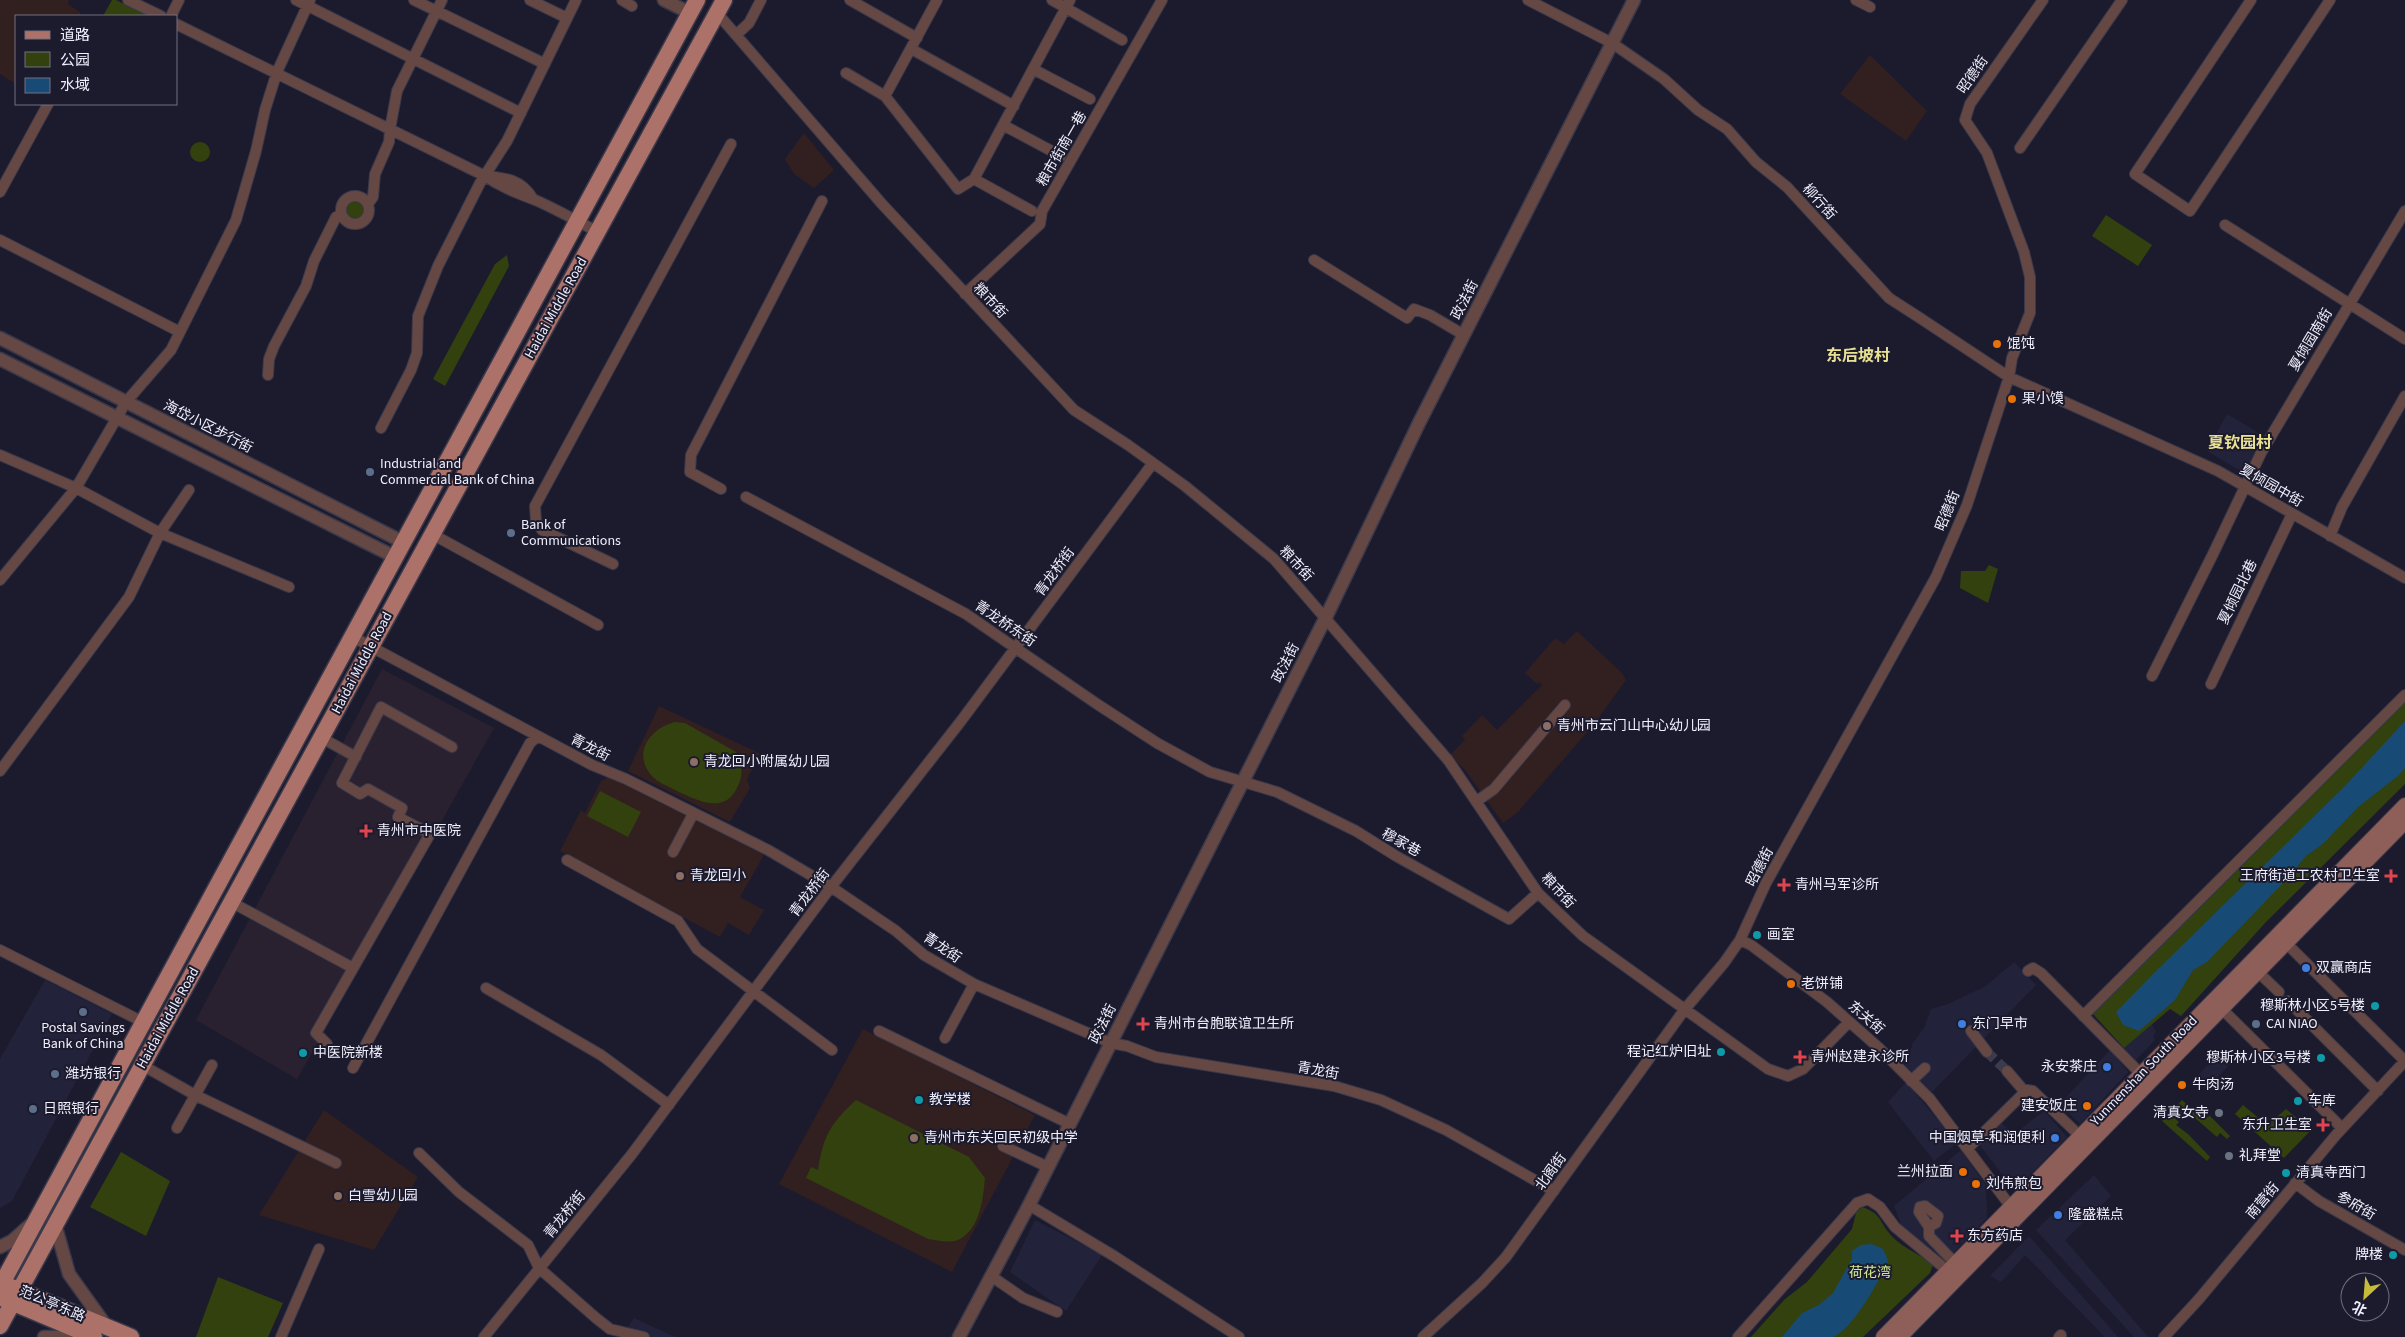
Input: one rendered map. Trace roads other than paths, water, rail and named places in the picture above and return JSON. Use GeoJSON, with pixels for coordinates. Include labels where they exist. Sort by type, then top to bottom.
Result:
{"type":"FeatureCollection","features":[{"type":"Feature","properties":{"kind":"main road","name":"Haidai Middle Road"},"geometry":{"type":"LineString","coordinates":[[0,1326],[6,1291],[38,1216],[694,4]]}},
{"type":"Feature","properties":{"kind":"main road","name":"Haidai Middle Road"},"geometry":{"type":"LineString","coordinates":[[6,1291],[55,1224],[720,7]]}},
{"type":"Feature","properties":{"kind":"main road","name":"Yunmenshan South Road"},"geometry":{"type":"LineString","coordinates":[[1900,1337],[2405,805]]}},
{"type":"Feature","properties":{"kind":"main road","name":"Yunmenshan South Road"},"geometry":{"type":"LineString","coordinates":[[1883,1337],[2141,1074],[2167,1057],[2222,1009],[2405,822]]}},
{"type":"Feature","properties":{"kind":"main road","name":"范公亭东路"},"geometry":{"type":"LineString","coordinates":[[6,1291],[101,1332],[131,1337]]}},
{"type":"Feature","properties":{"kind":"street"},"geometry":{"type":"LineString","coordinates":[[128,0],[159,15]]}},
{"type":"Feature","properties":{"kind":"street"},"geometry":{"type":"LineString","coordinates":[[172,15],[179,0]]}},
{"type":"Feature","properties":{"kind":"street"},"geometry":{"type":"LineString","coordinates":[[296,0],[308,2],[413,59],[521,113]]}},
{"type":"Feature","properties":{"kind":"street"},"geometry":{"type":"LineString","coordinates":[[414,0],[545,64]]}},
{"type":"Feature","properties":{"kind":"street"},"geometry":{"type":"LineString","coordinates":[[368,204],[358,196],[349,197],[342,202],[341,215],[347,223],[360,224],[369,213],[368,204],[373,197],[376,185],[375,174],[390,142],[390,129],[397,91],[442,0]]}},
{"type":"Feature","properties":{"kind":"street"},"geometry":{"type":"LineString","coordinates":[[530,0],[567,18]]}},
{"type":"Feature","properties":{"kind":"street"},"geometry":{"type":"LineString","coordinates":[[381,428],[411,370],[417,353],[418,316],[438,266],[521,113],[576,0]]}},
{"type":"Feature","properties":{"kind":"street"},"geometry":{"type":"LineString","coordinates":[[622,0],[632,6]]}},
{"type":"Feature","properties":{"kind":"street"},"geometry":{"type":"LineString","coordinates":[[664,0],[694,4]]}},
{"type":"Feature","properties":{"kind":"street"},"geometry":{"type":"LineString","coordinates":[[736,35],[749,22],[761,0]]}},
{"type":"Feature","properties":{"kind":"street"},"geometry":{"type":"LineString","coordinates":[[850,0],[916,38]]}},
{"type":"Feature","properties":{"kind":"street"},"geometry":{"type":"LineString","coordinates":[[885,96],[937,0]]}},
{"type":"Feature","properties":{"kind":"street"},"geometry":{"type":"LineString","coordinates":[[1052,0],[1068,4],[1122,40]]}},
{"type":"Feature","properties":{"kind":"street","name":"粮市街南一巷"},"geometry":{"type":"LineString","coordinates":[[965,294],[1040,224],[1042,211],[1162,0]]}},
{"type":"Feature","properties":{"kind":"street","name":"柳行街"},"geometry":{"type":"LineString","coordinates":[[1528,0],[1612,43],[1664,79],[1698,110],[1727,130],[1756,162],[1787,187],[1889,298],[2009,376]]}},
{"type":"Feature","properties":{"kind":"street","name":"政法街"},"geometry":{"type":"LineString","coordinates":[[959,1337],[1029,1205],[1243,782],[1464,335],[1634,0]]}},
{"type":"Feature","properties":{"kind":"street"},"geometry":{"type":"LineString","coordinates":[[1856,0],[1870,7]]}},
{"type":"Feature","properties":{"kind":"street","name":"昭德街"},"geometry":{"type":"LineString","coordinates":[[1685,1009],[1724,963],[1740,940],[1766,883],[1936,577],[1967,505],[2009,376],[2012,358],[2030,313],[2030,277],[2024,252],[1987,153],[1964,120],[1970,104],[2043,0]]}},
{"type":"Feature","properties":{"kind":"street"},"geometry":{"type":"LineString","coordinates":[[2020,148],[2122,0]]}},
{"type":"Feature","properties":{"kind":"street"},"geometry":{"type":"LineString","coordinates":[[2251,0],[2135,174],[2190,210],[2330,0]]}},
{"type":"Feature","properties":{"kind":"street"},"geometry":{"type":"LineString","coordinates":[[0,580],[76,488],[126,402],[171,350],[236,220],[277,72],[308,2]]}},
{"type":"Feature","properties":{"kind":"street"},"geometry":{"type":"LineString","coordinates":[[846,73],[885,96],[958,189],[974,179],[1068,4]]}},
{"type":"Feature","properties":{"kind":"street","name":"粮市街"},"geometry":{"type":"LineString","coordinates":[[720,7],[736,35],[882,204],[1074,410],[1153,462],[1224,516],[1274,559],[1448,760],[1538,893],[1584,936],[1768,1069],[1788,1076],[1803,1069],[1849,1022]]}},
{"type":"Feature","properties":{"kind":"street"},"geometry":{"type":"LineString","coordinates":[[178,25],[486,176],[504,178],[517,183],[527,188],[533,199],[598,232]]}},
{"type":"Feature","properties":{"kind":"street"},"geometry":{"type":"LineString","coordinates":[[914,51],[1014,106]]}},
{"type":"Feature","properties":{"kind":"street"},"geometry":{"type":"LineString","coordinates":[[1033,69],[1090,99]]}},
{"type":"Feature","properties":{"kind":"street"},"geometry":{"type":"LineString","coordinates":[[0,192],[47,105]]}},
{"type":"Feature","properties":{"kind":"street"},"geometry":{"type":"LineString","coordinates":[[1003,125],[1061,156]]}},
{"type":"Feature","properties":{"kind":"street"},"geometry":{"type":"LineString","coordinates":[[613,564],[542,530],[536,521],[535,506],[731,144]]}},
{"type":"Feature","properties":{"kind":"street"},"geometry":{"type":"LineString","coordinates":[[974,179],[1032,211]]}},
{"type":"Feature","properties":{"kind":"street"},"geometry":{"type":"LineString","coordinates":[[721,489],[690,472],[691,455],[822,201]]}},
{"type":"Feature","properties":{"kind":"street","name":"夏倾园南街"},"geometry":{"type":"LineString","coordinates":[[2152,676],[2281,416],[2405,211]]}},
{"type":"Feature","properties":{"kind":"street"},"geometry":{"type":"LineString","coordinates":[[268,375],[274,346],[306,286],[314,260],[336,217],[341,215]]}},
{"type":"Feature","properties":{"kind":"street"},"geometry":{"type":"LineString","coordinates":[[2225,225],[2405,339]]}},
{"type":"Feature","properties":{"kind":"street"},"geometry":{"type":"LineString","coordinates":[[0,240],[180,332]]}},
{"type":"Feature","properties":{"kind":"street"},"geometry":{"type":"LineString","coordinates":[[1314,260],[1407,318],[1414,309],[1430,315],[1464,335]]}},
{"type":"Feature","properties":{"kind":"street","name":"海岱小区步行街"},"geometry":{"type":"LineString","coordinates":[[0,338],[403,542]]}},
{"type":"Feature","properties":{"kind":"street"},"geometry":{"type":"LineString","coordinates":[[0,359],[395,557]]}},
{"type":"Feature","properties":{"kind":"street","name":"夏倾园中街"},"geometry":{"type":"LineString","coordinates":[[2009,376],[2196,460],[2405,578]]}},
{"type":"Feature","properties":{"kind":"street"},"geometry":{"type":"LineString","coordinates":[[2330,536],[2342,507],[2405,396]]}},
{"type":"Feature","properties":{"kind":"street"},"geometry":{"type":"LineString","coordinates":[[0,455],[76,488],[160,533],[289,587]]}},
{"type":"Feature","properties":{"kind":"street","name":"青龙桥街"},"geometry":{"type":"LineString","coordinates":[[484,1337],[632,1154],[831,887],[1017,647],[1153,462]]}},
{"type":"Feature","properties":{"kind":"street"},"geometry":{"type":"LineString","coordinates":[[0,771],[129,597],[160,533],[189,490]]}},
{"type":"Feature","properties":{"kind":"street","name":"青龙桥东街"},"geometry":{"type":"LineString","coordinates":[[746,497],[930,593],[1017,647],[1096,704],[1157,743],[1210,772],[1243,782]]}},
{"type":"Feature","properties":{"kind":"street","name":"夏倾园北巷"},"geometry":{"type":"LineString","coordinates":[[2210,684],[2292,514]]}},
{"type":"Feature","properties":{"kind":"street"},"geometry":{"type":"LineString","coordinates":[[432,534],[598,625]]}},
{"type":"Feature","properties":{"kind":"street","name":"青龙街"},"geometry":{"type":"LineString","coordinates":[[351,636],[592,765],[626,779],[768,850],[831,887],[896,931],[924,955],[974,984],[1111,1043],[1140,1050],[1156,1057],[1334,1086],[1381,1100],[1446,1130],[1554,1191]]}},
{"type":"Feature","properties":{"kind":"street"},"geometry":{"type":"LineString","coordinates":[[2083,1016],[2405,695]]}},
{"type":"Feature","properties":{"kind":"street"},"geometry":{"type":"LineString","coordinates":[[1477,802],[1494,789],[1565,705]]}},
{"type":"Feature","properties":{"kind":"street"},"geometry":{"type":"LineString","coordinates":[[327,1044],[316,1033],[430,834],[398,817],[402,808],[368,789],[360,794],[342,783],[381,707],[452,747]]}},
{"type":"Feature","properties":{"kind":"street"},"geometry":{"type":"LineString","coordinates":[[353,1068],[530,743],[538,736]]}},
{"type":"Feature","properties":{"kind":"street"},"geometry":{"type":"LineString","coordinates":[[322,738],[356,757]]}},
{"type":"Feature","properties":{"kind":"street","name":"穆家巷"},"geometry":{"type":"LineString","coordinates":[[1243,782],[1277,792],[1356,831],[1396,856],[1509,919],[1538,893]]}},
{"type":"Feature","properties":{"kind":"street"},"geometry":{"type":"LineString","coordinates":[[673,852],[693,814]]}},
{"type":"Feature","properties":{"kind":"street"},"geometry":{"type":"LineString","coordinates":[[568,860],[678,921],[697,949],[832,1050]]}},
{"type":"Feature","properties":{"kind":"street"},"geometry":{"type":"LineString","coordinates":[[232,902],[353,968]]}},
{"type":"Feature","properties":{"kind":"street","name":"东关街"},"geometry":{"type":"LineString","coordinates":[[1740,940],[1751,945],[1827,1002],[1911,1080],[1930,1099],[2011,1207]]}},
{"type":"Feature","properties":{"kind":"street"},"geometry":{"type":"LineString","coordinates":[[2286,943],[2405,1061]]}},
{"type":"Feature","properties":{"kind":"street"},"geometry":{"type":"LineString","coordinates":[[0,950],[143,1022]]}},
{"type":"Feature","properties":{"kind":"street"},"geometry":{"type":"LineString","coordinates":[[2028,972],[2033,968],[2041,973],[2141,1074]]}},
{"type":"Feature","properties":{"kind":"street"},"geometry":{"type":"LineString","coordinates":[[2258,972],[2279,992]]}},
{"type":"Feature","properties":{"kind":"street"},"geometry":{"type":"LineString","coordinates":[[945,1038],[974,984]]}},
{"type":"Feature","properties":{"kind":"street"},"geometry":{"type":"LineString","coordinates":[[486,988],[601,1055],[669,1105]]}},
{"type":"Feature","properties":{"kind":"street"},"geometry":{"type":"LineString","coordinates":[[2288,1001],[2378,1091]]}},
{"type":"Feature","properties":{"kind":"street","name":"北阁街"},"geometry":{"type":"LineString","coordinates":[[1423,1337],[1482,1283],[1506,1257],[1685,1009]]}},
{"type":"Feature","properties":{"kind":"street"},"geometry":{"type":"LineString","coordinates":[[2222,1009],[2342,1128]]}},
{"type":"Feature","properties":{"kind":"street"},"geometry":{"type":"LineString","coordinates":[[1971,1031],[1987,1052]]}},
{"type":"Feature","properties":{"kind":"street"},"geometry":{"type":"LineString","coordinates":[[879,1032],[1070,1124]]}},
{"type":"Feature","properties":{"kind":"street","name":"南营街"},"geometry":{"type":"LineString","coordinates":[[2164,1337],[2199,1299],[2342,1128],[2405,1061]]}},
{"type":"Feature","properties":{"kind":"street"},"geometry":{"type":"LineString","coordinates":[[142,1065],[195,1095],[336,1163]]}},
{"type":"Feature","properties":{"kind":"street"},"geometry":{"type":"LineString","coordinates":[[176,1128],[212,1065]]}},
{"type":"Feature","properties":{"kind":"street"},"geometry":{"type":"LineString","coordinates":[[1911,1080],[1925,1068]]}},
{"type":"Feature","properties":{"kind":"street"},"geometry":{"type":"LineString","coordinates":[[2007,1071],[2025,1092]]}},
{"type":"Feature","properties":{"kind":"street"},"geometry":{"type":"LineString","coordinates":[[1968,1148],[2025,1092],[2033,1091],[2080,1136]]}},
{"type":"Feature","properties":{"kind":"street"},"geometry":{"type":"LineString","coordinates":[[1003,1146],[1048,1167]]}},
{"type":"Feature","properties":{"kind":"street"},"geometry":{"type":"LineString","coordinates":[[419,1153],[458,1192],[528,1245],[539,1268],[610,1329],[644,1337]]}},
{"type":"Feature","properties":{"kind":"street","name":"参府街"},"geometry":{"type":"LineString","coordinates":[[2295,1184],[2320,1201],[2405,1250]]}},
{"type":"Feature","properties":{"kind":"street"},"geometry":{"type":"LineString","coordinates":[[1738,1337],[1858,1203],[1868,1200],[1880,1206],[1895,1227],[1951,1267]]}},
{"type":"Feature","properties":{"kind":"street"},"geometry":{"type":"LineString","coordinates":[[1029,1205],[1114,1256],[1239,1337]]}},
{"type":"Feature","properties":{"kind":"street"},"geometry":{"type":"LineString","coordinates":[[0,1247],[12,1241],[38,1216]]}},
{"type":"Feature","properties":{"kind":"street"},"geometry":{"type":"LineString","coordinates":[[55,1224],[68,1274],[101,1332]]}},
{"type":"Feature","properties":{"kind":"street"},"geometry":{"type":"LineString","coordinates":[[1929,1227],[1929,1236],[1951,1267]]}},
{"type":"Feature","properties":{"kind":"street"},"geometry":{"type":"LineString","coordinates":[[281,1337],[319,1249]]}},
{"type":"Feature","properties":{"kind":"street"},"geometry":{"type":"LineString","coordinates":[[991,1276],[1023,1298],[1057,1312]]}},
{"type":"Feature","properties":{"kind":"street"},"geometry":{"type":"LineString","coordinates":[[44,1337],[79,1337]]}},
{"type":"Feature","properties":{"kind":"water"},"geometry":{"type":"Polygon","coordinates":[[[2405,721],[2405,768],[2398,776],[2358,807],[2324,843],[2306,856],[2284,882],[2207,962],[2193,970],[2175,1000],[2139,1031],[2123,1025],[2116,1012],[2345,786],[2405,721]]]}},
{"type":"Feature","properties":{"kind":"water"},"geometry":{"type":"Polygon","coordinates":[[[1872,1244],[1883,1249],[1888,1260],[1873,1291],[1849,1325],[1833,1337],[1782,1337],[1802,1313],[1819,1305],[1833,1293],[1852,1259],[1852,1251],[1861,1245],[1872,1244]]]}},
{"type":"Feature","properties":{"kind":"tunnel"},"geometry":{"type":"LineString","coordinates":[[1987,1052],[2007,1071]]}},
{"type":"Feature","properties":{"kind":"place","name":"馄饨"},"geometry":{"type":"Point","coordinates":[1997,344]}},
{"type":"Feature","properties":{"kind":"place","name":"果小馍"},"geometry":{"type":"Point","coordinates":[2012,399]}},
{"type":"Feature","properties":{"kind":"place","name":"Industrial and Commercial Bank of China"},"geometry":{"type":"Point","coordinates":[370,472]}},
{"type":"Feature","properties":{"kind":"place","name":"Bank of Communications"},"geometry":{"type":"Point","coordinates":[511,533]}},
{"type":"Feature","properties":{"kind":"place","name":"青州市云门山中心幼儿园"},"geometry":{"type":"Point","coordinates":[1547,726]}},
{"type":"Feature","properties":{"kind":"place","name":"青龙回小附属幼儿园"},"geometry":{"type":"Point","coordinates":[694,762]}},
{"type":"Feature","properties":{"kind":"place","name":"青州市中医院"},"geometry":{"type":"Point","coordinates":[366,831]}},
{"type":"Feature","properties":{"kind":"place","name":"青龙回小"},"geometry":{"type":"Point","coordinates":[680,876]}},
{"type":"Feature","properties":{"kind":"place","name":"王府街道工农村卫生室"},"geometry":{"type":"Point","coordinates":[2391,876]}},
{"type":"Feature","properties":{"kind":"place","name":"青州马军诊所"},"geometry":{"type":"Point","coordinates":[1784,885]}},
{"type":"Feature","properties":{"kind":"place","name":"画室"},"geometry":{"type":"Point","coordinates":[1757,935]}},
{"type":"Feature","properties":{"kind":"place","name":"双赢商店"},"geometry":{"type":"Point","coordinates":[2306,968]}},
{"type":"Feature","properties":{"kind":"place","name":"老饼铺"},"geometry":{"type":"Point","coordinates":[1791,984]}},
{"type":"Feature","properties":{"kind":"place","name":"穆斯林小区5号楼"},"geometry":{"type":"Point","coordinates":[2375,1006]}},
{"type":"Feature","properties":{"kind":"place","name":"Postal Savings Bank of China"},"geometry":{"type":"Point","coordinates":[83,1012]}},
{"type":"Feature","properties":{"kind":"place","name":"青州市台胞联谊卫生所"},"geometry":{"type":"Point","coordinates":[1143,1024]}},
{"type":"Feature","properties":{"kind":"place","name":"东门早市"},"geometry":{"type":"Point","coordinates":[1962,1024]}},
{"type":"Feature","properties":{"kind":"place","name":"CAI NIAO"},"geometry":{"type":"Point","coordinates":[2256,1024]}},
{"type":"Feature","properties":{"kind":"place","name":"程记红炉旧址"},"geometry":{"type":"Point","coordinates":[1721,1052]}},
{"type":"Feature","properties":{"kind":"place","name":"中医院新楼"},"geometry":{"type":"Point","coordinates":[303,1053]}},
{"type":"Feature","properties":{"kind":"place","name":"青州赵建永诊所"},"geometry":{"type":"Point","coordinates":[1800,1057]}},
{"type":"Feature","properties":{"kind":"place","name":"穆斯林小区3号楼"},"geometry":{"type":"Point","coordinates":[2321,1058]}},
{"type":"Feature","properties":{"kind":"place","name":"永安茶庄"},"geometry":{"type":"Point","coordinates":[2107,1067]}},
{"type":"Feature","properties":{"kind":"place","name":"潍坊银行"},"geometry":{"type":"Point","coordinates":[55,1074]}},
{"type":"Feature","properties":{"kind":"place","name":"牛肉汤"},"geometry":{"type":"Point","coordinates":[2182,1085]}},
{"type":"Feature","properties":{"kind":"place","name":"教学楼"},"geometry":{"type":"Point","coordinates":[919,1100]}},
{"type":"Feature","properties":{"kind":"place","name":"车库"},"geometry":{"type":"Point","coordinates":[2298,1101]}},
{"type":"Feature","properties":{"kind":"place","name":"建安饭庄"},"geometry":{"type":"Point","coordinates":[2087,1106]}},
{"type":"Feature","properties":{"kind":"place","name":"日照银行"},"geometry":{"type":"Point","coordinates":[33,1109]}},
{"type":"Feature","properties":{"kind":"place","name":"清真女寺"},"geometry":{"type":"Point","coordinates":[2219,1113]}},
{"type":"Feature","properties":{"kind":"place","name":"东升卫生室"},"geometry":{"type":"Point","coordinates":[2323,1125]}},
{"type":"Feature","properties":{"kind":"place","name":"青州市东关回民初级中学"},"geometry":{"type":"Point","coordinates":[914,1138]}},
{"type":"Feature","properties":{"kind":"place","name":"中国烟草-和润便利"},"geometry":{"type":"Point","coordinates":[2055,1138]}},
{"type":"Feature","properties":{"kind":"place","name":"礼拜堂"},"geometry":{"type":"Point","coordinates":[2229,1156]}},
{"type":"Feature","properties":{"kind":"place","name":"兰州拉面"},"geometry":{"type":"Point","coordinates":[1963,1172]}},
{"type":"Feature","properties":{"kind":"place","name":"清真寺西门"},"geometry":{"type":"Point","coordinates":[2286,1173]}},
{"type":"Feature","properties":{"kind":"place","name":"刘伟煎包"},"geometry":{"type":"Point","coordinates":[1976,1184]}},
{"type":"Feature","properties":{"kind":"place","name":"白雪幼儿园"},"geometry":{"type":"Point","coordinates":[338,1196]}},
{"type":"Feature","properties":{"kind":"place","name":"隆盛糕点"},"geometry":{"type":"Point","coordinates":[2058,1215]}},
{"type":"Feature","properties":{"kind":"place","name":"东方药店"},"geometry":{"type":"Point","coordinates":[1957,1236]}},
{"type":"Feature","properties":{"kind":"place","name":"牌楼"},"geometry":{"type":"Point","coordinates":[2393,1255]}},
{"type":"Feature","properties":{"kind":"district","name":"东后坡村"},"geometry":{"type":"Point","coordinates":[1858,356]}},
{"type":"Feature","properties":{"kind":"district","name":"夏钦园村"},"geometry":{"type":"Point","coordinates":[2240,443]}},
{"type":"Feature","properties":{"kind":"park label","name":"荷花湾"},"geometry":{"type":"Point","coordinates":[1870,1273]}}]}
